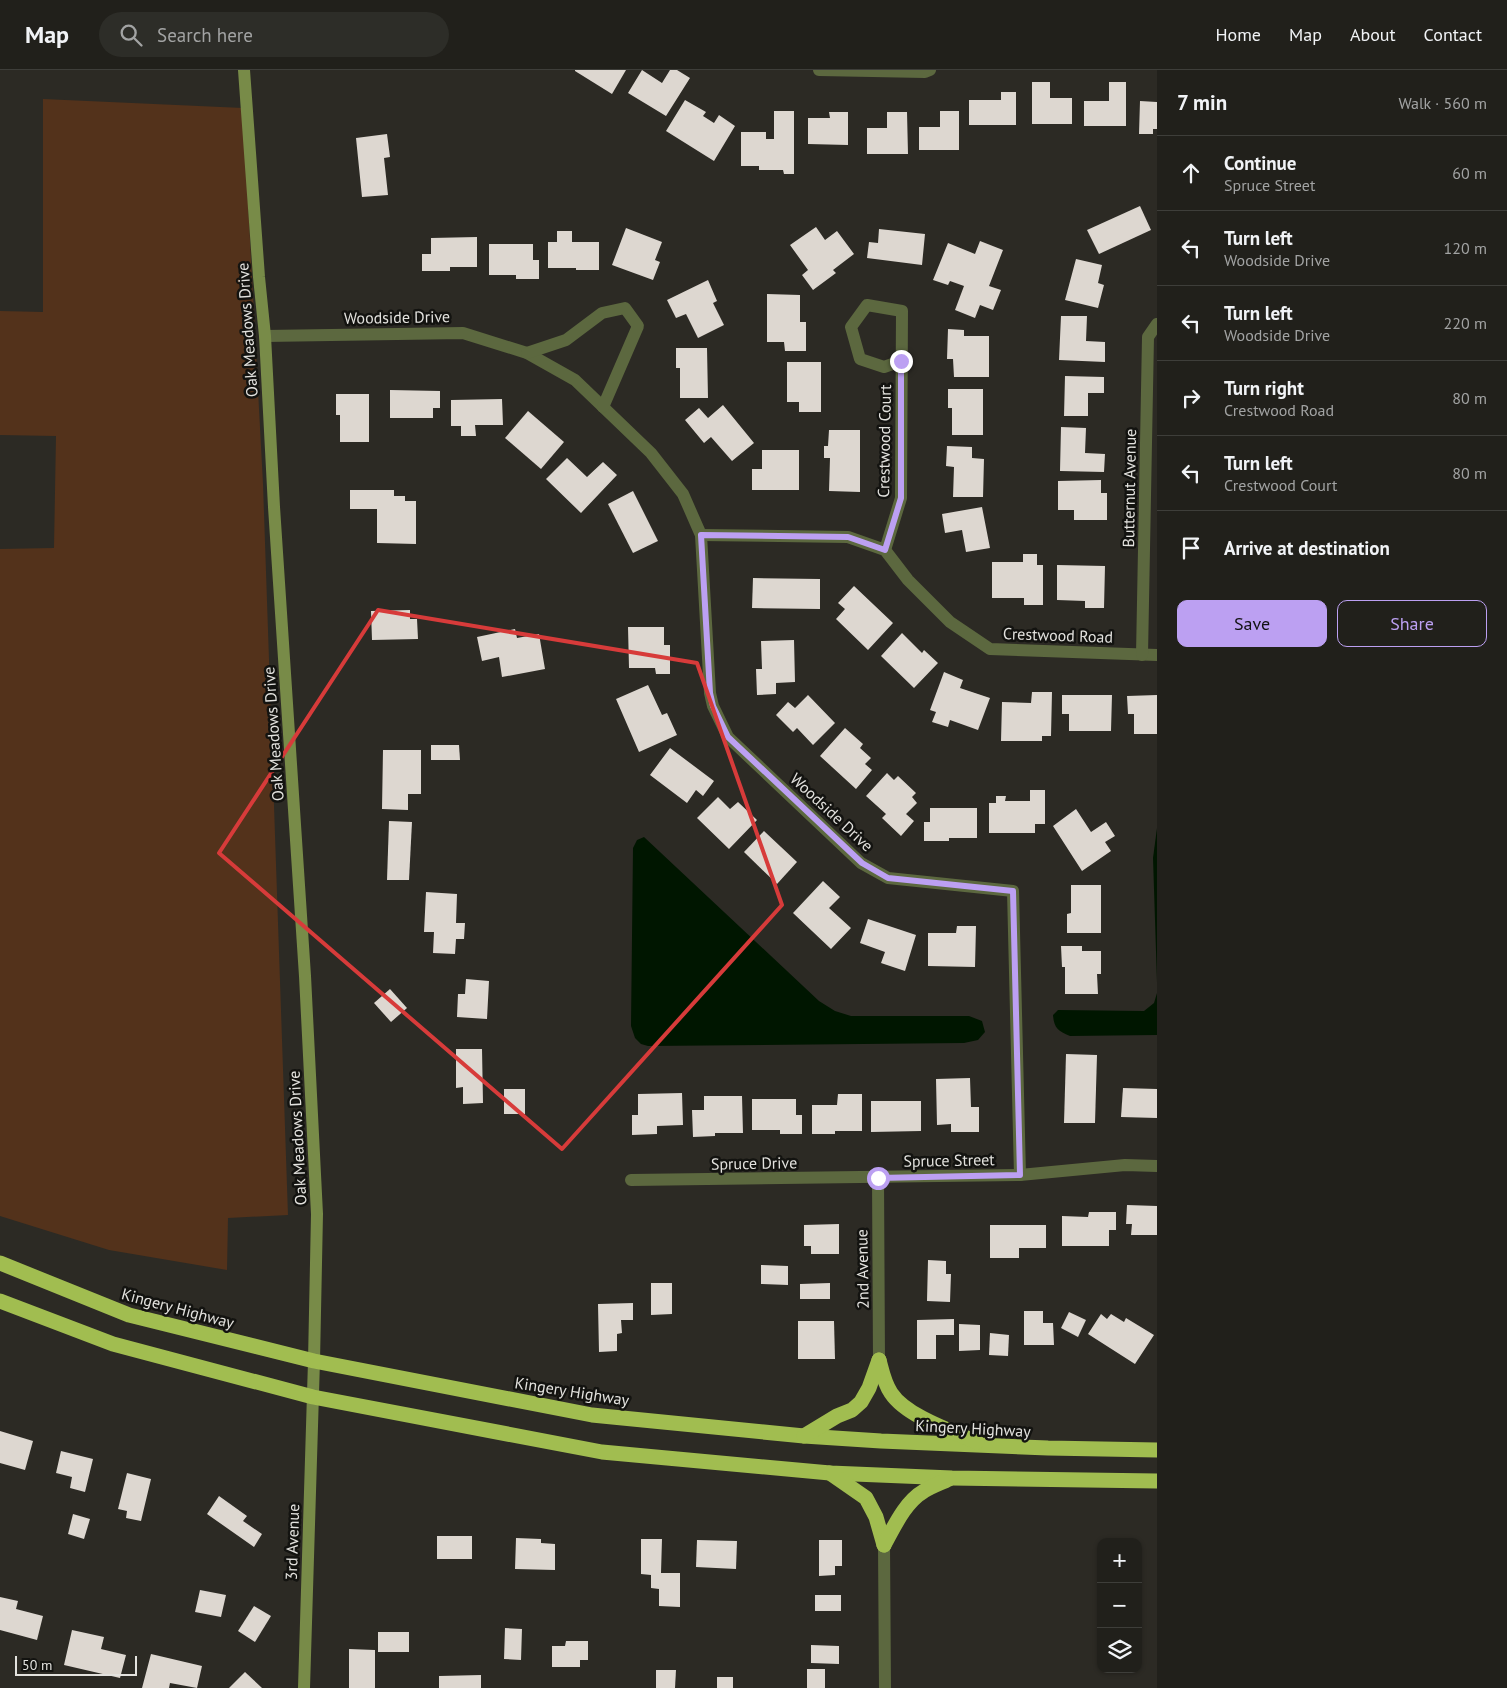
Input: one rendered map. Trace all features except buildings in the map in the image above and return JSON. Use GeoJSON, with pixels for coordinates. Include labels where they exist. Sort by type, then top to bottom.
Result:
{"type":"FeatureCollection","features":[{"type":"Feature","properties":{"kind":"highway","name":"Kingery Highway"},"geometry":{"type":"LineString","coordinates":[[0,1264],[129,1315],[314,1361],[592,1415],[804,1436],[1048,1448],[1157,1450]]}},
{"type":"Feature","properties":{"kind":"highway"},"geometry":{"type":"LineString","coordinates":[[0,1301],[113,1344],[313,1397],[602,1452],[830,1473],[952,1478],[1157,1481]]}},
{"type":"Feature","properties":{"kind":"highway"},"geometry":{"type":"LineString","coordinates":[[804,1436],[837,1416],[852,1410],[861,1402],[869,1388],[879,1360]]}},
{"type":"Feature","properties":{"kind":"highway"},"geometry":{"type":"LineString","coordinates":[[879,1360],[884,1380],[890,1392],[904,1408],[983,1445]]}},
{"type":"Feature","properties":{"kind":"highway"},"geometry":{"type":"LineString","coordinates":[[830,1473],[866,1498],[876,1517],[884,1545]]}},
{"type":"Feature","properties":{"kind":"highway"},"geometry":{"type":"LineString","coordinates":[[884,1545],[910,1503],[922,1492],[952,1478]]}},
{"type":"Feature","properties":{"kind":"street","name":"Oak Meadows Drive"},"geometry":{"type":"LineString","coordinates":[[244,70],[265,336],[274,507],[305,976],[317,1214],[313,1397]]}},
{"type":"Feature","properties":{"kind":"street"},"geometry":{"type":"LineString","coordinates":[[819,70],[925,72],[930,70]]}},
{"type":"Feature","properties":{"kind":"street","name":"Crestwood Court"},"geometry":{"type":"LineString","coordinates":[[885,550],[901,498],[902,311],[867,305],[851,327],[860,359],[884,367],[901,361]]}},
{"type":"Feature","properties":{"kind":"street"},"geometry":{"type":"LineString","coordinates":[[527,353],[566,340],[602,313],[626,308],[638,326],[603,407]]}},
{"type":"Feature","properties":{"kind":"street","name":"Butternut Avenue"},"geometry":{"type":"LineString","coordinates":[[1142,655],[1148,337],[1157,324]]}},
{"type":"Feature","properties":{"kind":"street","name":"Woodside Drive"},"geometry":{"type":"LineString","coordinates":[[265,336],[462,333],[527,353],[575,380],[651,453],[683,494],[701,535],[710,693],[713,706],[728,737],[862,863],[888,878],[1013,891],[1020,1175]]}},
{"type":"Feature","properties":{"kind":"street"},"geometry":{"type":"LineString","coordinates":[[701,535],[848,537],[885,550]]}},
{"type":"Feature","properties":{"kind":"street","name":"Crestwood Road"},"geometry":{"type":"LineString","coordinates":[[885,550],[908,580],[950,622],[990,649],[1157,655]]}},
{"type":"Feature","properties":{"kind":"street","name":"Spruce Street"},"geometry":{"type":"LineString","coordinates":[[878,1178],[1020,1175],[1125,1164],[1157,1166]]}},
{"type":"Feature","properties":{"kind":"street","name":"Spruce Drive"},"geometry":{"type":"LineString","coordinates":[[631,1180],[878,1178]]}},
{"type":"Feature","properties":{"kind":"street","name":"2nd Avenue"},"geometry":{"type":"LineString","coordinates":[[878,1178],[879,1360]]}},
{"type":"Feature","properties":{"kind":"street","name":"3rd Avenue"},"geometry":{"type":"LineString","coordinates":[[304,1688],[313,1397]]}},
{"type":"Feature","properties":{"kind":"street"},"geometry":{"type":"LineString","coordinates":[[884,1545],[885,1688]]}},
{"type":"Feature","properties":{"kind":"highlighted area"},"geometry":{"type":"Polygon","coordinates":[[[378,610],[697,663],[782,905],[562,1149],[219,853],[378,610]]]}},
{"type":"Feature","properties":{"kind":"shaded area"},"geometry":{"type":"Polygon","coordinates":[[[43,99],[243,108],[263,484],[288,1215],[228,1218],[227,1270],[109,1250],[0,1216],[0,549],[54,548],[56,436],[0,435],[0,311],[43,312],[43,99]]]}},
{"type":"Feature","properties":{"kind":"shaded area"},"geometry":{"type":"Polygon","coordinates":[[[1157,828],[1157,982],[1153,858],[1157,828]]]}},
{"type":"Feature","properties":{"kind":"shaded area"},"geometry":{"type":"Polygon","coordinates":[[[644,837],[819,1001],[835,1011],[851,1016],[969,1016],[982,1021],[985,1032],[978,1040],[964,1043],[648,1046],[641,1044],[635,1038],[631,1026],[633,848],[637,840],[644,837]]]}},
{"type":"Feature","properties":{"kind":"shaded area"},"geometry":{"type":"Polygon","coordinates":[[[1157,993],[1157,1035],[1070,1036],[1060,1031],[1054,1023],[1053,1015],[1058,1010],[1144,1011],[1154,1003],[1157,993]]]}},
{"type":"Feature","properties":{"kind":"route"},"geometry":{"type":"LineString","coordinates":[[878,1178],[1020,1175],[1013,891],[888,878],[862,863],[728,737],[713,706],[710,693],[701,535],[848,537],[885,550],[901,498],[901,361]]}}]}
